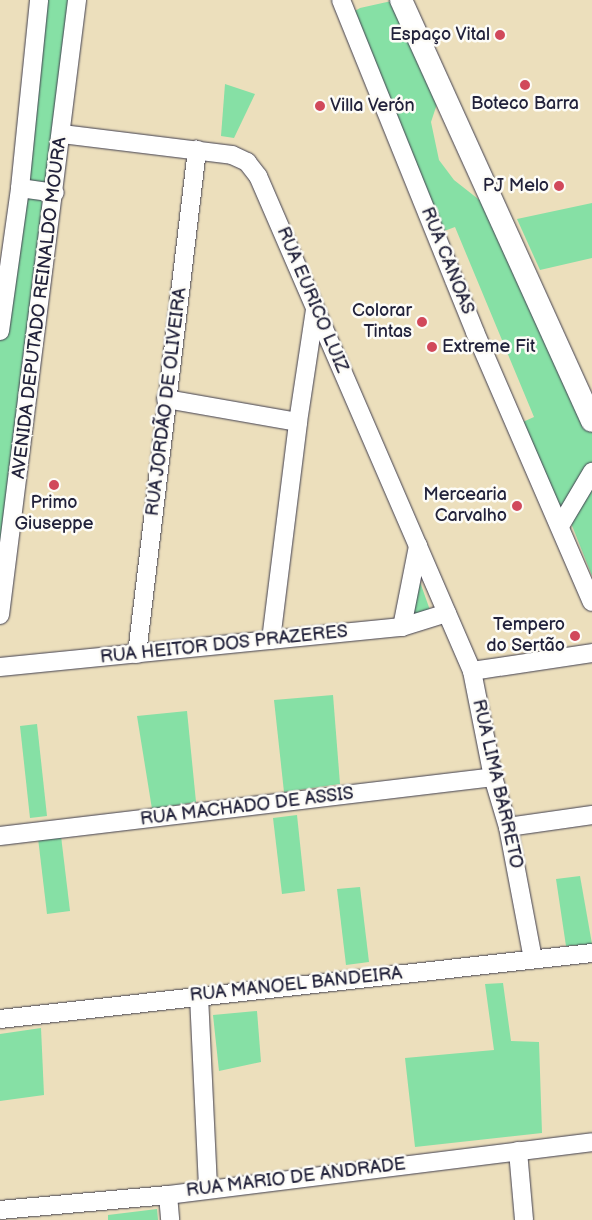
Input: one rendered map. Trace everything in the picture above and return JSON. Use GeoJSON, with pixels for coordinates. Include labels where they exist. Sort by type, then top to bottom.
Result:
{"type":"FeatureCollection","features":[{"type":"Feature","properties":{"kind":"main road"},"geometry":{"type":"LineString","coordinates":[[401,0],[592,421]]}},
{"type":"Feature","properties":{"kind":"street","name":"AVENIDA DEPUTADO REINALDO MOURA"},"geometry":{"type":"LineString","coordinates":[[0,328],[20,188],[39,0]]}},
{"type":"Feature","properties":{"kind":"street","name":"AVENIDA DEPUTADO REINALDO MOURA"},"geometry":{"type":"LineString","coordinates":[[0,616],[55,193],[77,0]]}},
{"type":"Feature","properties":{"kind":"street","name":"RUA CANOAS"},"geometry":{"type":"LineString","coordinates":[[341,0],[475,332],[592,602]]}},
{"type":"Feature","properties":{"kind":"street","name":"RUA EURICO LUIZ"},"geometry":{"type":"LineString","coordinates":[[62,134],[232,155],[246,162],[258,176],[447,613]]}},
{"type":"Feature","properties":{"kind":"street","name":"RUA JORDÃO DE OLIVEIRA"},"geometry":{"type":"LineString","coordinates":[[138,654],[166,399],[197,150]]}},
{"type":"Feature","properties":{"kind":"street"},"geometry":{"type":"LineString","coordinates":[[20,188],[55,193]]}},
{"type":"Feature","properties":{"kind":"street"},"geometry":{"type":"LineString","coordinates":[[271,640],[298,422],[316,309]]}},
{"type":"Feature","properties":{"kind":"street"},"geometry":{"type":"LineString","coordinates":[[166,399],[298,422]]}},
{"type":"Feature","properties":{"kind":"street"},"geometry":{"type":"LineString","coordinates":[[560,526],[592,472]]}},
{"type":"Feature","properties":{"kind":"street"},"geometry":{"type":"LineString","coordinates":[[402,627],[418,546]]}},
{"type":"Feature","properties":{"kind":"street","name":"RUA HEITOR DOS PRAZERES"},"geometry":{"type":"LineString","coordinates":[[0,667],[402,627],[447,613]]}},
{"type":"Feature","properties":{"kind":"street","name":"RUA LIMA BARRETO"},"geometry":{"type":"LineString","coordinates":[[447,613],[472,671],[493,777],[508,827],[533,959]]}},
{"type":"Feature","properties":{"kind":"street"},"geometry":{"type":"LineString","coordinates":[[472,671],[592,653]]}},
{"type":"Feature","properties":{"kind":"street","name":"RUA MACHADO DE ASSIS"},"geometry":{"type":"LineString","coordinates":[[0,836],[493,777]]}},
{"type":"Feature","properties":{"kind":"street"},"geometry":{"type":"LineString","coordinates":[[508,827],[592,815]]}},
{"type":"Feature","properties":{"kind":"street","name":"RUA MANOEL BANDEIRA"},"geometry":{"type":"LineString","coordinates":[[0,1019],[592,953]]}},
{"type":"Feature","properties":{"kind":"street"},"geometry":{"type":"LineString","coordinates":[[199,996],[208,1189]]}},
{"type":"Feature","properties":{"kind":"street","name":"RUA MARIO DE ANDRADE"},"geometry":{"type":"LineString","coordinates":[[0,1210],[168,1195],[592,1142]]}},
{"type":"Feature","properties":{"kind":"street"},"geometry":{"type":"LineString","coordinates":[[518,1151],[524,1220]]}},
{"type":"Feature","properties":{"kind":"street"},"geometry":{"type":"LineString","coordinates":[[168,1195],[170,1220]]}},
{"type":"Feature","properties":{"kind":"green space"},"geometry":{"type":"Polygon","coordinates":[[[39,0],[77,0],[0,615],[0,337],[39,0]]]}},
{"type":"Feature","properties":{"kind":"green space"},"geometry":{"type":"Polygon","coordinates":[[[396,0],[441,92],[431,122],[439,160],[454,180],[496,213],[592,421],[592,472],[560,526],[516,425],[534,417],[455,227],[436,234],[353,12],[360,8],[396,0]]]}},
{"type":"Feature","properties":{"kind":"green space"},"geometry":{"type":"Polygon","coordinates":[[[225,84],[255,94],[234,138],[221,136],[225,84]]]}},
{"type":"Feature","properties":{"kind":"green space"},"geometry":{"type":"Polygon","coordinates":[[[592,203],[592,258],[540,270],[517,219],[592,203]]]}},
{"type":"Feature","properties":{"kind":"green space"},"geometry":{"type":"Polygon","coordinates":[[[592,487],[592,576],[571,523],[592,487]]]}},
{"type":"Feature","properties":{"kind":"green space"},"geometry":{"type":"Polygon","coordinates":[[[414,565],[431,613],[407,615],[414,565]]]}},
{"type":"Feature","properties":{"kind":"green space"},"geometry":{"type":"Polygon","coordinates":[[[333,695],[340,784],[284,792],[274,700],[333,695]]]}},
{"type":"Feature","properties":{"kind":"green space"},"geometry":{"type":"Polygon","coordinates":[[[187,711],[196,802],[152,809],[137,716],[187,711]]]}},
{"type":"Feature","properties":{"kind":"green space"},"geometry":{"type":"Polygon","coordinates":[[[37,724],[47,816],[30,818],[20,726],[37,724]]]}},
{"type":"Feature","properties":{"kind":"green space"},"geometry":{"type":"Polygon","coordinates":[[[297,815],[305,891],[282,894],[273,818],[297,815]]]}},
{"type":"Feature","properties":{"kind":"green space"},"geometry":{"type":"Polygon","coordinates":[[[61,836],[70,911],[47,914],[38,838],[61,836]]]}},
{"type":"Feature","properties":{"kind":"green space"},"geometry":{"type":"Polygon","coordinates":[[[580,876],[592,944],[566,946],[556,879],[580,876]]]}},
{"type":"Feature","properties":{"kind":"green space"},"geometry":{"type":"Polygon","coordinates":[[[360,887],[369,962],[346,965],[337,889],[360,887]]]}},
{"type":"Feature","properties":{"kind":"green space"},"geometry":{"type":"Polygon","coordinates":[[[503,983],[511,1041],[539,1042],[542,1133],[415,1147],[405,1058],[494,1050],[485,984],[503,983]]]}},
{"type":"Feature","properties":{"kind":"green space"},"geometry":{"type":"Polygon","coordinates":[[[257,1011],[261,1062],[219,1071],[213,1015],[257,1011]]]}},
{"type":"Feature","properties":{"kind":"green space"},"geometry":{"type":"Polygon","coordinates":[[[41,1028],[44,1095],[0,1101],[0,1034],[41,1028]]]}},
{"type":"Feature","properties":{"kind":"green space"},"geometry":{"type":"Polygon","coordinates":[[[157,1209],[158,1220],[108,1220],[108,1215],[157,1209]]]}},
{"type":"Feature","properties":{"kind":"place","name":"Espaço Vital"},"geometry":{"type":"Point","coordinates":[500,35]}},
{"type":"Feature","properties":{"kind":"place","name":"Boteco Barra"},"geometry":{"type":"Point","coordinates":[525,85]}},
{"type":"Feature","properties":{"kind":"place","name":"Villa Verón"},"geometry":{"type":"Point","coordinates":[320,106]}},
{"type":"Feature","properties":{"kind":"place","name":"PJ Melo"},"geometry":{"type":"Point","coordinates":[559,186]}},
{"type":"Feature","properties":{"kind":"place","name":"Colorar Tintas"},"geometry":{"type":"Point","coordinates":[422,322]}},
{"type":"Feature","properties":{"kind":"place","name":"Extreme Fit"},"geometry":{"type":"Point","coordinates":[432,347]}},
{"type":"Feature","properties":{"kind":"place","name":"Primo Giuseppe"},"geometry":{"type":"Point","coordinates":[54,485]}},
{"type":"Feature","properties":{"kind":"place","name":"Mercearia Carvalho"},"geometry":{"type":"Point","coordinates":[517,506]}},
{"type":"Feature","properties":{"kind":"place","name":"Tempero do Sertão"},"geometry":{"type":"Point","coordinates":[575,636]}}]}
